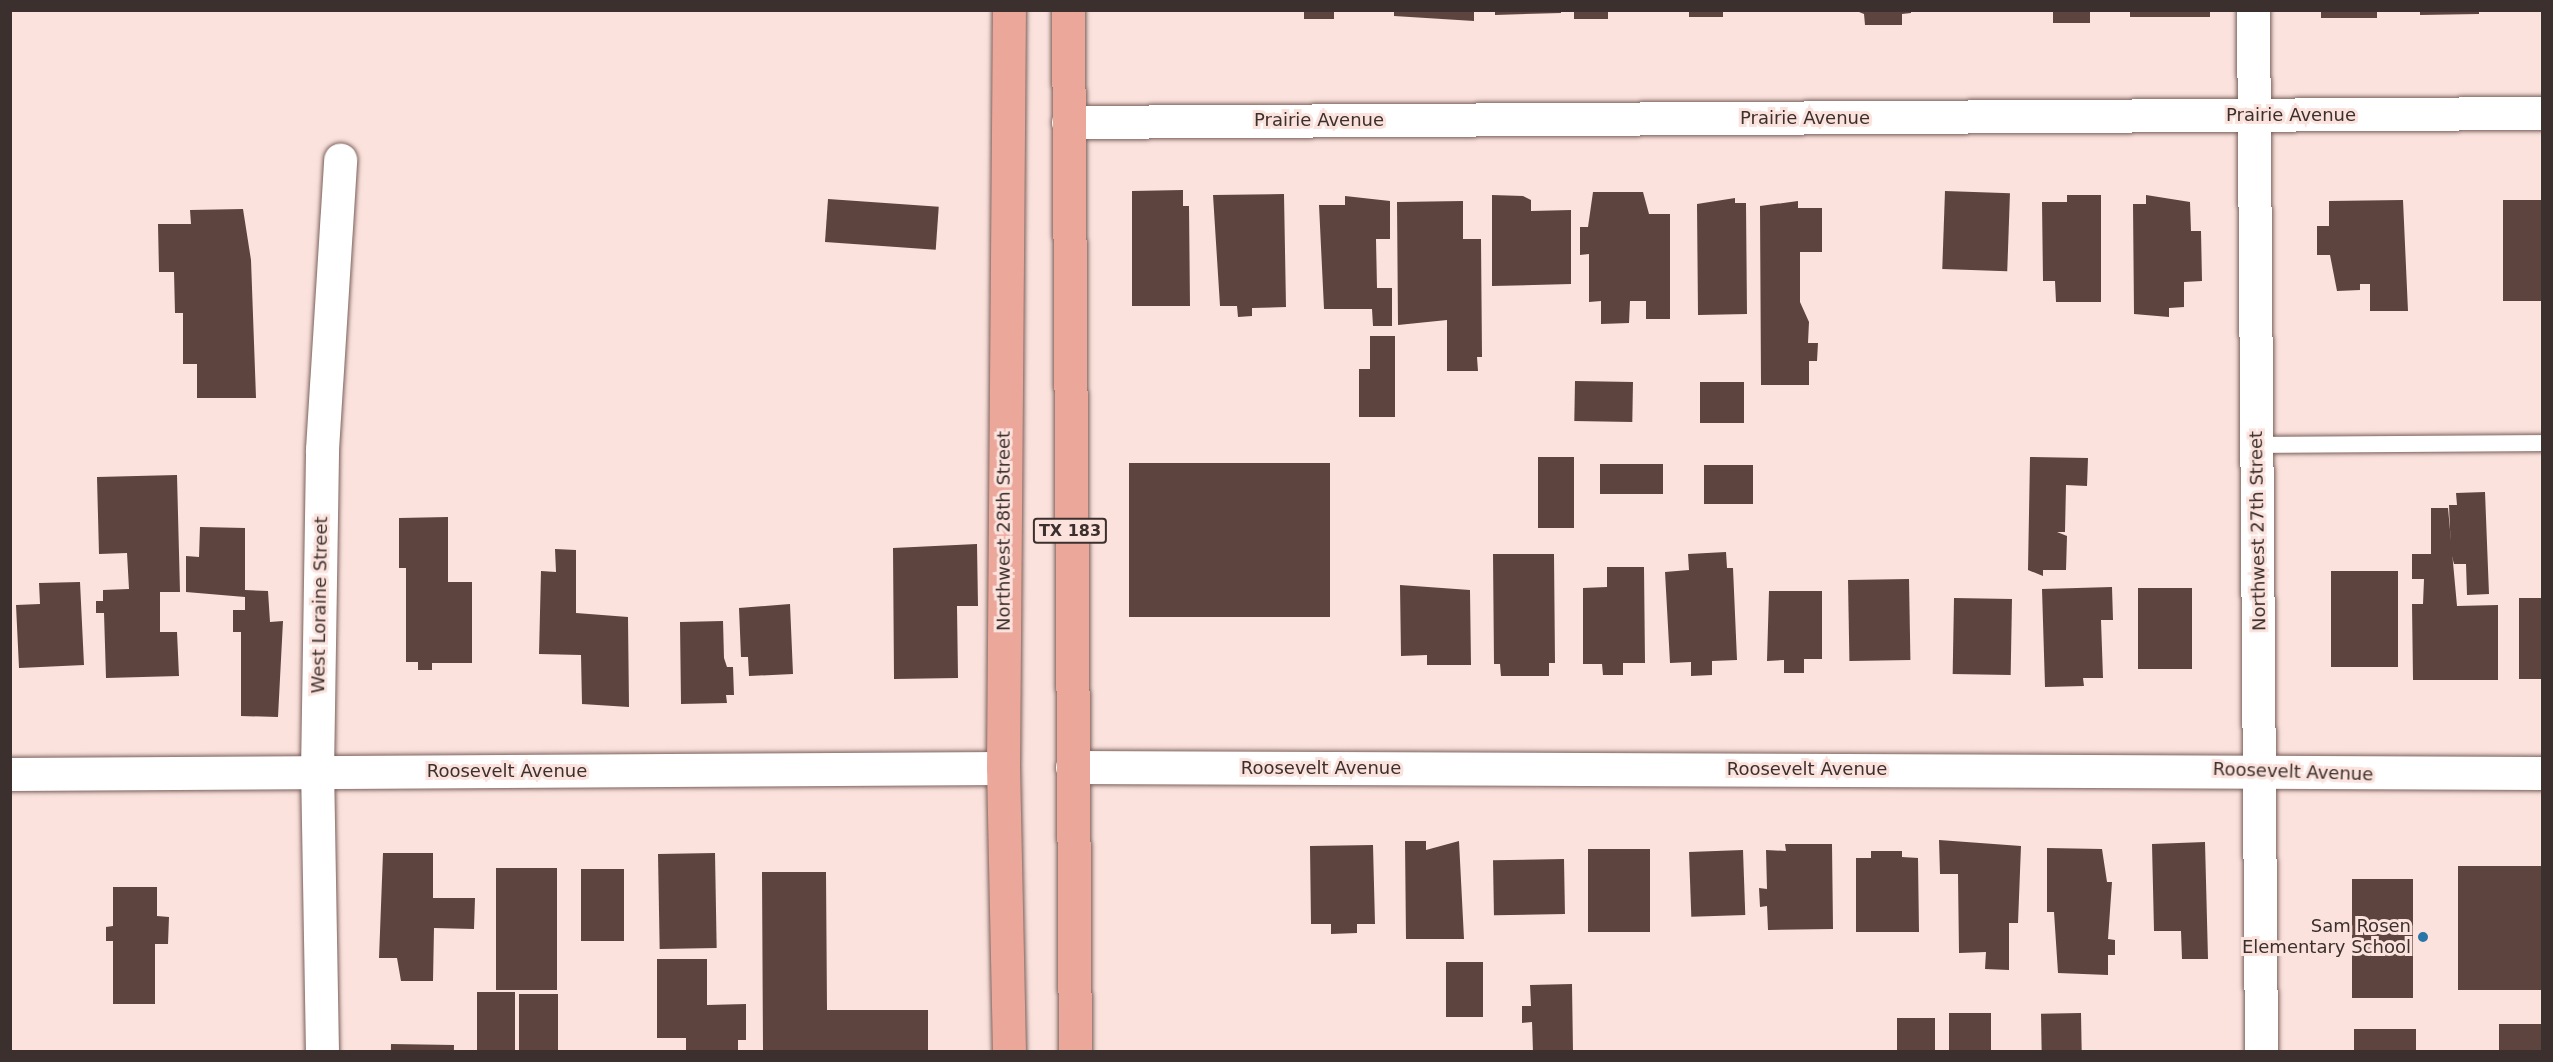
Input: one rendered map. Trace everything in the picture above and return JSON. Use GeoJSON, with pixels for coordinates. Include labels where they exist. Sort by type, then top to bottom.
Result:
{"type":"FeatureCollection","features":[{"type":"Feature","properties":{"kind":"main road","name":"Northwest 28th Street"},"geometry":{"type":"LineString","coordinates":[[1009,10],[1003,768],[1009,1052]]}},
{"type":"Feature","properties":{"kind":"main road","name":"TX 183"},"geometry":{"type":"LineString","coordinates":[[1068,10],[1071,767],[1075,1052]]}},
{"type":"Feature","properties":{"kind":"street","name":"Northwest 27th Street"},"geometry":{"type":"LineString","coordinates":[[2253,10],[2256,445],[2262,771],[2261,1052]]}},
{"type":"Feature","properties":{"kind":"street","name":"Prairie Avenue"},"geometry":{"type":"LineString","coordinates":[[1068,122],[2542,113]]}},
{"type":"Feature","properties":{"kind":"street","name":"West Loraine Street"},"geometry":{"type":"LineString","coordinates":[[322,1052],[317,772],[322,449],[340,160]]}},
{"type":"Feature","properties":{"kind":"street","name":"Roosevelt Avenue"},"geometry":{"type":"LineString","coordinates":[[1071,767],[2262,771],[2318,776],[2542,773]]}},
{"type":"Feature","properties":{"kind":"street","name":"Roosevelt Avenue"},"geometry":{"type":"LineString","coordinates":[[10,774],[1003,768]]}},
{"type":"Feature","properties":{"kind":"lane"},"geometry":{"type":"LineString","coordinates":[[2256,445],[2542,443]]}},
{"type":"Feature","properties":{"kind":"building"},"geometry":{"type":"Polygon","coordinates":[[[1304,10],[1334,10],[1334,19],[1304,19],[1304,10]]]}},
{"type":"Feature","properties":{"kind":"building"},"geometry":{"type":"Polygon","coordinates":[[[1394,10],[1474,10],[1474,21],[1394,16],[1394,10]]]}},
{"type":"Feature","properties":{"kind":"building"},"geometry":{"type":"Polygon","coordinates":[[[1495,10],[1561,10],[1561,13],[1495,15],[1495,10]]]}},
{"type":"Feature","properties":{"kind":"building"},"geometry":{"type":"Polygon","coordinates":[[[1574,10],[1608,10],[1608,19],[1574,19],[1574,10]]]}},
{"type":"Feature","properties":{"kind":"building"},"geometry":{"type":"Polygon","coordinates":[[[1689,10],[1723,10],[1723,17],[1689,17],[1689,10]]]}},
{"type":"Feature","properties":{"kind":"building"},"geometry":{"type":"Polygon","coordinates":[[[1854,10],[1911,10],[1911,13],[1902,14],[1902,25],[1865,25],[1864,14],[1854,10]]]}},
{"type":"Feature","properties":{"kind":"building"},"geometry":{"type":"Polygon","coordinates":[[[2053,10],[2090,10],[2090,23],[2053,23],[2053,10]]]}},
{"type":"Feature","properties":{"kind":"building"},"geometry":{"type":"Polygon","coordinates":[[[2130,10],[2210,10],[2210,17],[2130,17],[2130,10]]]}},
{"type":"Feature","properties":{"kind":"building"},"geometry":{"type":"Polygon","coordinates":[[[2321,10],[2377,10],[2377,18],[2321,18],[2321,10]]]}},
{"type":"Feature","properties":{"kind":"building"},"geometry":{"type":"Polygon","coordinates":[[[2420,10],[2479,10],[2479,14],[2420,15],[2420,10]]]}},
{"type":"Feature","properties":{"kind":"building"},"geometry":{"type":"Polygon","coordinates":[[[1183,190],[1183,206],[1189,206],[1190,306],[1132,306],[1132,191],[1183,190]]]}},
{"type":"Feature","properties":{"kind":"building"},"geometry":{"type":"Polygon","coordinates":[[[1945,191],[2010,193],[2007,271],[1942,269],[1945,191]]]}},
{"type":"Feature","properties":{"kind":"building"},"geometry":{"type":"Polygon","coordinates":[[[1593,192],[1643,192],[1649,214],[1670,214],[1670,319],[1646,319],[1646,301],[1630,301],[1629,323],[1601,324],[1601,301],[1589,302],[1589,254],[1580,255],[1580,227],[1588,227],[1593,192]]]}},
{"type":"Feature","properties":{"kind":"building"},"geometry":{"type":"Polygon","coordinates":[[[1284,194],[1286,307],[1252,308],[1252,316],[1238,317],[1237,306],[1220,306],[1213,195],[1284,194]]]}},
{"type":"Feature","properties":{"kind":"building"},"geometry":{"type":"Polygon","coordinates":[[[1492,195],[1523,196],[1531,200],[1531,211],[1571,210],[1571,284],[1492,286],[1492,195]]]}},
{"type":"Feature","properties":{"kind":"building"},"geometry":{"type":"Polygon","coordinates":[[[2067,195],[2101,195],[2101,302],[2056,302],[2055,281],[2043,281],[2042,202],[2067,202],[2067,195]]]}},
{"type":"Feature","properties":{"kind":"building"},"geometry":{"type":"Polygon","coordinates":[[[2146,195],[2190,202],[2191,231],[2201,231],[2202,281],[2184,282],[2184,307],[2169,308],[2169,317],[2134,314],[2133,204],[2146,204],[2146,195]]]}},
{"type":"Feature","properties":{"kind":"building"},"geometry":{"type":"Polygon","coordinates":[[[1345,196],[1390,201],[1390,239],[1376,239],[1377,288],[1392,288],[1392,326],[1373,326],[1372,309],[1324,309],[1319,205],[1345,205],[1345,196]]]}},
{"type":"Feature","properties":{"kind":"building"},"geometry":{"type":"Polygon","coordinates":[[[1735,198],[1735,203],[1746,203],[1747,314],[1698,315],[1697,204],[1735,198]]]}},
{"type":"Feature","properties":{"kind":"building"},"geometry":{"type":"Polygon","coordinates":[[[828,199],[939,207],[936,250],[825,242],[828,199]]]}},
{"type":"Feature","properties":{"kind":"building"},"geometry":{"type":"Polygon","coordinates":[[[2403,200],[2408,311],[2370,311],[2370,284],[2360,284],[2360,290],[2337,291],[2330,255],[2317,255],[2317,226],[2329,226],[2329,201],[2403,200]]]}},
{"type":"Feature","properties":{"kind":"building"},"geometry":{"type":"Polygon","coordinates":[[[2503,200],[2542,200],[2542,301],[2503,301],[2503,200]]]}},
{"type":"Feature","properties":{"kind":"building"},"geometry":{"type":"Polygon","coordinates":[[[1463,201],[1463,239],[1481,239],[1482,357],[1477,357],[1478,371],[1447,371],[1447,320],[1398,325],[1397,202],[1463,201]]]}},
{"type":"Feature","properties":{"kind":"building"},"geometry":{"type":"Polygon","coordinates":[[[1798,201],[1798,208],[1822,208],[1822,252],[1800,252],[1800,302],[1809,322],[1808,343],[1818,343],[1817,361],[1809,361],[1809,385],[1761,385],[1760,206],[1798,201]]]}},
{"type":"Feature","properties":{"kind":"building"},"geometry":{"type":"Polygon","coordinates":[[[243,209],[251,260],[256,398],[197,398],[197,364],[183,364],[183,313],[175,313],[174,272],[159,272],[158,224],[191,224],[190,210],[243,209]]]}},
{"type":"Feature","properties":{"kind":"building"},"geometry":{"type":"Polygon","coordinates":[[[1370,336],[1395,336],[1395,417],[1359,417],[1359,369],[1370,369],[1370,336]]]}},
{"type":"Feature","properties":{"kind":"building"},"geometry":{"type":"Polygon","coordinates":[[[1575,381],[1633,382],[1632,422],[1574,421],[1575,381]]]}},
{"type":"Feature","properties":{"kind":"building"},"geometry":{"type":"Polygon","coordinates":[[[1700,382],[1744,382],[1744,423],[1700,423],[1700,382]]]}},
{"type":"Feature","properties":{"kind":"building"},"geometry":{"type":"Polygon","coordinates":[[[1538,457],[1574,457],[1574,528],[1538,528],[1538,457]]]}},
{"type":"Feature","properties":{"kind":"building"},"geometry":{"type":"Polygon","coordinates":[[[2030,457],[2088,458],[2087,486],[2066,485],[2065,532],[2057,532],[2067,536],[2066,570],[2043,570],[2043,576],[2028,570],[2030,457]]]}},
{"type":"Feature","properties":{"kind":"building"},"geometry":{"type":"Polygon","coordinates":[[[1129,463],[1330,463],[1330,617],[1129,617],[1129,463]]]}},
{"type":"Feature","properties":{"kind":"building"},"geometry":{"type":"Polygon","coordinates":[[[1600,464],[1663,464],[1663,494],[1600,494],[1600,464]]]}},
{"type":"Feature","properties":{"kind":"building"},"geometry":{"type":"Polygon","coordinates":[[[1704,465],[1753,465],[1753,504],[1704,504],[1704,465]]]}},
{"type":"Feature","properties":{"kind":"building"},"geometry":{"type":"Polygon","coordinates":[[[177,475],[180,592],[160,592],[160,632],[177,632],[179,676],[106,678],[104,613],[96,613],[96,601],[103,601],[103,590],[129,589],[127,553],[99,554],[97,477],[177,475]]]}},
{"type":"Feature","properties":{"kind":"building"},"geometry":{"type":"Polygon","coordinates":[[[2485,492],[2489,594],[2467,595],[2466,564],[2454,564],[2451,552],[2449,505],[2457,505],[2456,493],[2485,492]]]}},
{"type":"Feature","properties":{"kind":"building"},"geometry":{"type":"Polygon","coordinates":[[[2431,508],[2448,508],[2457,606],[2498,605],[2498,680],[2413,680],[2412,604],[2423,604],[2424,579],[2412,579],[2412,554],[2431,554],[2431,508]]]}},
{"type":"Feature","properties":{"kind":"building"},"geometry":{"type":"Polygon","coordinates":[[[448,517],[448,582],[472,582],[472,663],[432,663],[432,670],[418,670],[418,662],[406,662],[406,568],[399,568],[399,518],[448,517]]]}},
{"type":"Feature","properties":{"kind":"building"},"geometry":{"type":"Polygon","coordinates":[[[200,527],[245,528],[245,590],[268,591],[270,622],[283,621],[278,717],[241,716],[241,632],[233,632],[233,610],[245,610],[245,597],[186,592],[186,556],[199,557],[200,527]]]}},
{"type":"Feature","properties":{"kind":"building"},"geometry":{"type":"Polygon","coordinates":[[[977,544],[978,606],[957,606],[958,678],[894,679],[893,548],[977,544]]]}},
{"type":"Feature","properties":{"kind":"building"},"geometry":{"type":"Polygon","coordinates":[[[555,549],[576,550],[576,613],[628,617],[629,707],[582,704],[581,655],[539,654],[541,571],[556,572],[555,549]]]}},
{"type":"Feature","properties":{"kind":"building"},"geometry":{"type":"Polygon","coordinates":[[[1726,552],[1727,568],[1733,568],[1737,660],[1712,661],[1712,675],[1691,676],[1691,662],[1670,663],[1665,572],[1689,570],[1688,554],[1726,552]]]}},
{"type":"Feature","properties":{"kind":"building"},"geometry":{"type":"Polygon","coordinates":[[[1493,554],[1554,554],[1555,663],[1549,663],[1549,676],[1501,676],[1500,664],[1494,664],[1493,554]]]}},
{"type":"Feature","properties":{"kind":"building"},"geometry":{"type":"Polygon","coordinates":[[[1607,567],[1644,567],[1645,663],[1623,663],[1623,675],[1603,675],[1602,664],[1583,664],[1583,588],[1607,587],[1607,567]]]}},
{"type":"Feature","properties":{"kind":"building"},"geometry":{"type":"Polygon","coordinates":[[[2331,571],[2398,571],[2398,667],[2331,667],[2331,571]]]}},
{"type":"Feature","properties":{"kind":"building"},"geometry":{"type":"Polygon","coordinates":[[[1909,579],[1910,660],[1849,661],[1848,580],[1909,579]]]}},
{"type":"Feature","properties":{"kind":"building"},"geometry":{"type":"Polygon","coordinates":[[[80,582],[84,665],[19,668],[16,605],[40,604],[39,583],[80,582]]]}},
{"type":"Feature","properties":{"kind":"building"},"geometry":{"type":"Polygon","coordinates":[[[1400,585],[1470,590],[1471,665],[1427,665],[1427,655],[1401,656],[1400,585]]]}},
{"type":"Feature","properties":{"kind":"building"},"geometry":{"type":"Polygon","coordinates":[[[2112,587],[2113,620],[2101,620],[2103,678],[2083,678],[2084,686],[2045,687],[2042,589],[2112,587]]]}},
{"type":"Feature","properties":{"kind":"building"},"geometry":{"type":"Polygon","coordinates":[[[2138,588],[2192,588],[2192,669],[2138,669],[2138,588]]]}},
{"type":"Feature","properties":{"kind":"building"},"geometry":{"type":"Polygon","coordinates":[[[1769,591],[1822,591],[1822,659],[1804,659],[1804,673],[1784,673],[1784,660],[1767,661],[1769,591]]]}},
{"type":"Feature","properties":{"kind":"building"},"geometry":{"type":"Polygon","coordinates":[[[1954,598],[2012,599],[2011,675],[1953,674],[1954,598]]]}},
{"type":"Feature","properties":{"kind":"building"},"geometry":{"type":"Polygon","coordinates":[[[2519,598],[2542,598],[2542,679],[2519,679],[2519,598]]]}},
{"type":"Feature","properties":{"kind":"building"},"geometry":{"type":"Polygon","coordinates":[[[790,604],[793,674],[749,676],[748,657],[741,657],[739,608],[790,604]]]}},
{"type":"Feature","properties":{"kind":"building"},"geometry":{"type":"Polygon","coordinates":[[[723,621],[724,658],[727,667],[733,667],[734,695],[726,695],[727,703],[681,704],[680,622],[723,621]]]}},
{"type":"Feature","properties":{"kind":"building"},"geometry":{"type":"Polygon","coordinates":[[[1939,840],[2021,846],[2018,923],[2009,923],[2009,970],[1985,969],[1986,952],[1959,953],[1958,874],[1940,874],[1939,840]]]}},
{"type":"Feature","properties":{"kind":"building"},"geometry":{"type":"Polygon","coordinates":[[[1405,841],[1426,841],[1426,850],[1459,841],[1464,939],[1406,939],[1405,841]]]}},
{"type":"Feature","properties":{"kind":"building"},"geometry":{"type":"Polygon","coordinates":[[[2205,842],[2208,959],[2182,959],[2181,931],[2154,931],[2152,844],[2205,842]]]}},
{"type":"Feature","properties":{"kind":"building"},"geometry":{"type":"Polygon","coordinates":[[[1785,844],[1832,844],[1833,929],[1768,930],[1767,906],[1760,907],[1759,888],[1767,889],[1766,850],[1786,851],[1785,844]]]}},
{"type":"Feature","properties":{"kind":"building"},"geometry":{"type":"Polygon","coordinates":[[[1373,845],[1375,924],[1357,924],[1357,933],[1331,934],[1331,924],[1311,924],[1310,846],[1373,845]]]}},
{"type":"Feature","properties":{"kind":"building"},"geometry":{"type":"Polygon","coordinates":[[[2047,848],[2102,849],[2107,882],[2112,882],[2108,939],[2115,940],[2115,955],[2108,955],[2108,975],[2058,973],[2054,912],[2047,912],[2047,848]]]}},
{"type":"Feature","properties":{"kind":"building"},"geometry":{"type":"Polygon","coordinates":[[[1588,849],[1650,849],[1650,932],[1588,932],[1588,849]]]}},
{"type":"Feature","properties":{"kind":"building"},"geometry":{"type":"Polygon","coordinates":[[[1743,850],[1745,915],[1691,917],[1689,852],[1743,850]]]}},
{"type":"Feature","properties":{"kind":"building"},"geometry":{"type":"Polygon","coordinates":[[[1871,851],[1902,851],[1902,857],[1918,858],[1919,932],[1856,932],[1856,858],[1871,858],[1871,851]]]}},
{"type":"Feature","properties":{"kind":"building"},"geometry":{"type":"Polygon","coordinates":[[[383,853],[433,853],[433,898],[475,898],[474,929],[434,928],[433,981],[401,981],[397,958],[379,958],[383,853]]]}},
{"type":"Feature","properties":{"kind":"building"},"geometry":{"type":"Polygon","coordinates":[[[715,853],[717,948],[660,949],[658,854],[715,853]]]}},
{"type":"Feature","properties":{"kind":"building"},"geometry":{"type":"Polygon","coordinates":[[[1564,859],[1565,914],[1494,915],[1493,860],[1564,859]]]}},
{"type":"Feature","properties":{"kind":"building"},"geometry":{"type":"Polygon","coordinates":[[[2458,866],[2542,866],[2542,990],[2458,990],[2458,866]]]}},
{"type":"Feature","properties":{"kind":"building"},"geometry":{"type":"Polygon","coordinates":[[[496,868],[557,868],[557,990],[496,990],[496,868]]]}},
{"type":"Feature","properties":{"kind":"building"},"geometry":{"type":"Polygon","coordinates":[[[581,869],[624,869],[624,941],[581,941],[581,869]]]}},
{"type":"Feature","properties":{"kind":"building"},"geometry":{"type":"Polygon","coordinates":[[[762,872],[826,872],[827,1010],[928,1010],[928,1052],[763,1052],[762,872]]]}},
{"type":"Feature","properties":{"kind":"building"},"geometry":{"type":"Polygon","coordinates":[[[2352,879],[2413,879],[2413,998],[2352,998],[2352,879]]]}},
{"type":"Feature","properties":{"kind":"building"},"geometry":{"type":"Polygon","coordinates":[[[113,887],[157,887],[157,916],[169,917],[168,944],[155,944],[155,1004],[113,1004],[113,941],[106,941],[106,927],[113,926],[113,887]]]}},
{"type":"Feature","properties":{"kind":"building"},"geometry":{"type":"Polygon","coordinates":[[[657,959],[707,959],[707,1005],[746,1004],[746,1040],[738,1040],[738,1052],[686,1052],[686,1038],[657,1038],[657,959]]]}},
{"type":"Feature","properties":{"kind":"building"},"geometry":{"type":"Polygon","coordinates":[[[1446,962],[1483,962],[1483,1017],[1446,1017],[1446,962]]]}},
{"type":"Feature","properties":{"kind":"building"},"geometry":{"type":"Polygon","coordinates":[[[1572,984],[1573,1052],[1533,1052],[1532,1022],[1522,1023],[1522,1006],[1531,1006],[1530,985],[1572,984]]]}},
{"type":"Feature","properties":{"kind":"building"},"geometry":{"type":"Polygon","coordinates":[[[477,992],[515,992],[515,1052],[477,1052],[477,992]]]}},
{"type":"Feature","properties":{"kind":"building"},"geometry":{"type":"Polygon","coordinates":[[[519,994],[558,994],[558,1052],[519,1052],[519,994]]]}},
{"type":"Feature","properties":{"kind":"building"},"geometry":{"type":"Polygon","coordinates":[[[1949,1013],[1991,1013],[1991,1052],[1949,1052],[1949,1013]]]}},
{"type":"Feature","properties":{"kind":"building"},"geometry":{"type":"Polygon","coordinates":[[[2081,1013],[2082,1052],[2042,1052],[2041,1014],[2081,1013]]]}},
{"type":"Feature","properties":{"kind":"building"},"geometry":{"type":"Polygon","coordinates":[[[1897,1018],[1935,1018],[1935,1052],[1897,1052],[1897,1018]]]}},
{"type":"Feature","properties":{"kind":"building"},"geometry":{"type":"Polygon","coordinates":[[[2499,1024],[2542,1024],[2542,1052],[2499,1052],[2499,1024]]]}},
{"type":"Feature","properties":{"kind":"building"},"geometry":{"type":"Polygon","coordinates":[[[2354,1029],[2416,1029],[2416,1052],[2354,1052],[2354,1029]]]}},
{"type":"Feature","properties":{"kind":"building"},"geometry":{"type":"Polygon","coordinates":[[[391,1044],[454,1045],[454,1052],[391,1052],[391,1044]]]}},
{"type":"Feature","properties":{"kind":"place","name":"Sam Rosen Elementary School"},"geometry":{"type":"Point","coordinates":[2423,937]}}]}
